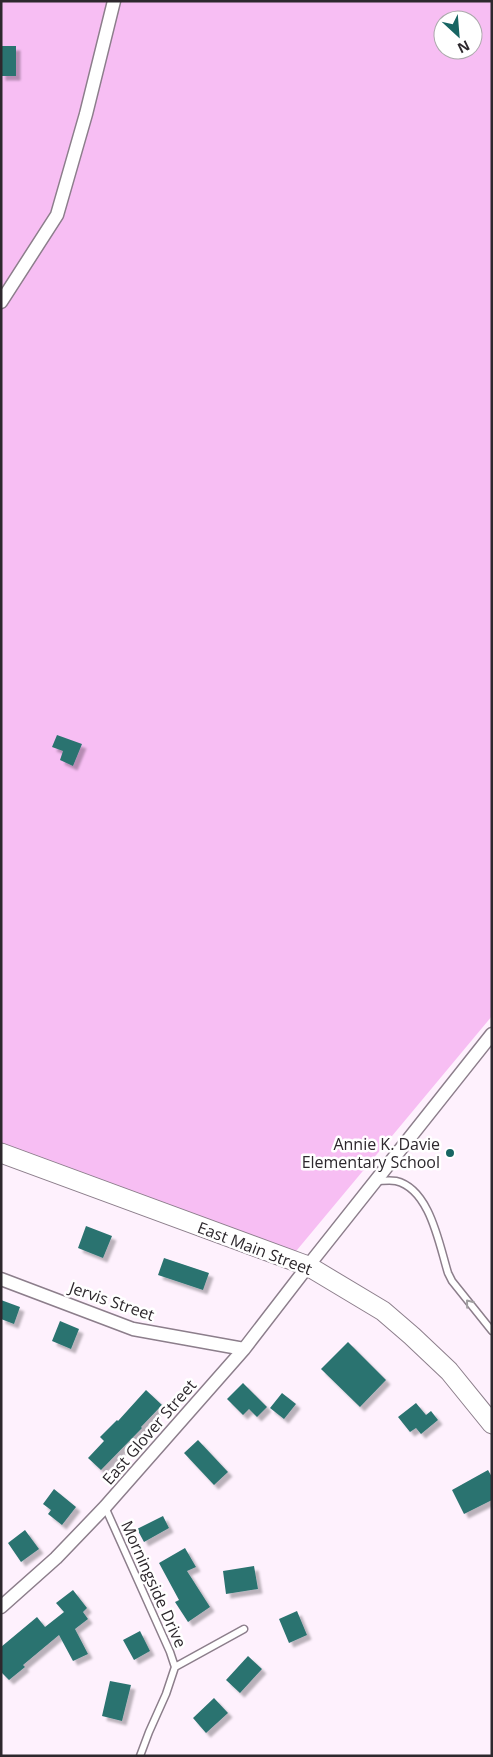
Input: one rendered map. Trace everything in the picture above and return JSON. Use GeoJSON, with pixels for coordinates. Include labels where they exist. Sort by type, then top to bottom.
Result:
{"type":"FeatureCollection","features":[{"type":"Feature","properties":{"kind":"main road","name":"East Main Street"},"geometry":{"type":"LineString","coordinates":[[1,1153],[308,1266],[383,1311],[449,1371],[492,1424]]}},
{"type":"Feature","properties":{"kind":"street"},"geometry":{"type":"LineString","coordinates":[[1,302],[57,215],[86,114],[114,1]]}},
{"type":"Feature","properties":{"kind":"street","name":"East Glover Street"},"geometry":{"type":"LineString","coordinates":[[1,1607],[56,1558],[105,1507],[244,1349],[492,1034]]}},
{"type":"Feature","properties":{"kind":"street","name":"Jervis Street"},"geometry":{"type":"LineString","coordinates":[[1,1279],[133,1329],[244,1349]]}},
{"type":"Feature","properties":{"kind":"lane"},"geometry":{"type":"LineString","coordinates":[[375,1181],[395,1181],[412,1188],[421,1198],[429,1214],[448,1273],[458,1289],[492,1331]]}},
{"type":"Feature","properties":{"kind":"lane","name":"Morningside Drive"},"geometry":{"type":"LineString","coordinates":[[105,1507],[175,1667],[166,1694],[140,1756]]}},
{"type":"Feature","properties":{"kind":"lane"},"geometry":{"type":"LineString","coordinates":[[175,1667],[244,1629]]}},
{"type":"Feature","properties":{"kind":"shaded area"},"geometry":{"type":"Polygon","coordinates":[[[1,1],[492,1],[492,1016],[292,1256],[1,1149],[1,1]]]}},
{"type":"Feature","properties":{"kind":"building"},"geometry":{"type":"Polygon","coordinates":[[[1,46],[16,46],[16,76],[1,76],[1,46]]]}},
{"type":"Feature","properties":{"kind":"building"},"geometry":{"type":"Polygon","coordinates":[[[57,735],[82,744],[73,766],[60,760],[63,751],[52,747],[57,735]]]}},
{"type":"Feature","properties":{"kind":"building"},"geometry":{"type":"Polygon","coordinates":[[[86,1226],[112,1236],[103,1258],[78,1248],[86,1226]]]}},
{"type":"Feature","properties":{"kind":"building"},"geometry":{"type":"Polygon","coordinates":[[[164,1258],[209,1273],[203,1290],[158,1275],[164,1258]]]}},
{"type":"Feature","properties":{"kind":"building"},"geometry":{"type":"Polygon","coordinates":[[[1,1300],[20,1307],[14,1324],[1,1319],[1,1300]]]}},
{"type":"Feature","properties":{"kind":"building"},"geometry":{"type":"Polygon","coordinates":[[[60,1321],[79,1329],[71,1349],[52,1341],[60,1321]]]}},
{"type":"Feature","properties":{"kind":"building"},"geometry":{"type":"Polygon","coordinates":[[[348,1342],[386,1380],[360,1407],[321,1369],[348,1342]]]}},
{"type":"Feature","properties":{"kind":"building"},"geometry":{"type":"Polygon","coordinates":[[[243,1383],[267,1407],[257,1417],[249,1409],[243,1415],[227,1399],[243,1383]]]}},
{"type":"Feature","properties":{"kind":"building"},"geometry":{"type":"Polygon","coordinates":[[[146,1390],[162,1405],[101,1470],[88,1458],[104,1441],[100,1437],[118,1421],[146,1390]]]}},
{"type":"Feature","properties":{"kind":"building"},"geometry":{"type":"Polygon","coordinates":[[[282,1393],[296,1404],[284,1419],[270,1408],[282,1393]]]}},
{"type":"Feature","properties":{"kind":"building"},"geometry":{"type":"Polygon","coordinates":[[[416,1403],[426,1415],[431,1411],[438,1420],[421,1434],[416,1428],[410,1432],[398,1417],[416,1403]]]}},
{"type":"Feature","properties":{"kind":"building"},"geometry":{"type":"Polygon","coordinates":[[[198,1440],[228,1472],[214,1485],[184,1453],[198,1440]]]}},
{"type":"Feature","properties":{"kind":"building"},"geometry":{"type":"Polygon","coordinates":[[[488,1470],[492,1477],[492,1500],[464,1514],[452,1490],[488,1470]]]}},
{"type":"Feature","properties":{"kind":"building"},"geometry":{"type":"Polygon","coordinates":[[[54,1489],[76,1507],[62,1525],[48,1514],[51,1510],[43,1504],[54,1489]]]}},
{"type":"Feature","properties":{"kind":"building"},"geometry":{"type":"Polygon","coordinates":[[[163,1516],[169,1528],[144,1542],[137,1529],[163,1516]]]}},
{"type":"Feature","properties":{"kind":"building"},"geometry":{"type":"Polygon","coordinates":[[[25,1530],[39,1549],[21,1562],[8,1543],[25,1530]]]}},
{"type":"Feature","properties":{"kind":"building"},"geometry":{"type":"Polygon","coordinates":[[[185,1548],[196,1567],[187,1571],[210,1607],[188,1622],[175,1602],[179,1600],[159,1563],[185,1548]]]}},
{"type":"Feature","properties":{"kind":"building"},"geometry":{"type":"Polygon","coordinates":[[[254,1566],[258,1589],[226,1594],[223,1571],[254,1566]]]}},
{"type":"Feature","properties":{"kind":"building"},"geometry":{"type":"Polygon","coordinates":[[[73,1590],[87,1608],[83,1612],[88,1619],[75,1629],[88,1654],[73,1661],[59,1635],[23,1665],[25,1667],[9,1680],[1,1672],[1,1647],[37,1617],[45,1627],[64,1612],[56,1603],[73,1590]]]}},
{"type":"Feature","properties":{"kind":"building"},"geometry":{"type":"Polygon","coordinates":[[[297,1611],[307,1635],[289,1643],[279,1619],[297,1611]]]}},
{"type":"Feature","properties":{"kind":"building"},"geometry":{"type":"Polygon","coordinates":[[[140,1631],[150,1651],[134,1660],[123,1640],[140,1631]]]}},
{"type":"Feature","properties":{"kind":"building"},"geometry":{"type":"Polygon","coordinates":[[[248,1656],[262,1669],[240,1693],[226,1680],[248,1656]]]}},
{"type":"Feature","properties":{"kind":"building"},"geometry":{"type":"Polygon","coordinates":[[[110,1681],[131,1685],[122,1721],[102,1716],[110,1681]]]}},
{"type":"Feature","properties":{"kind":"building"},"geometry":{"type":"Polygon","coordinates":[[[214,1698],[228,1713],[206,1733],[193,1718],[214,1698]]]}},
{"type":"Feature","properties":{"kind":"place","name":"Annie K. Davie Elementary School"},"geometry":{"type":"Point","coordinates":[450,1153]}}]}
